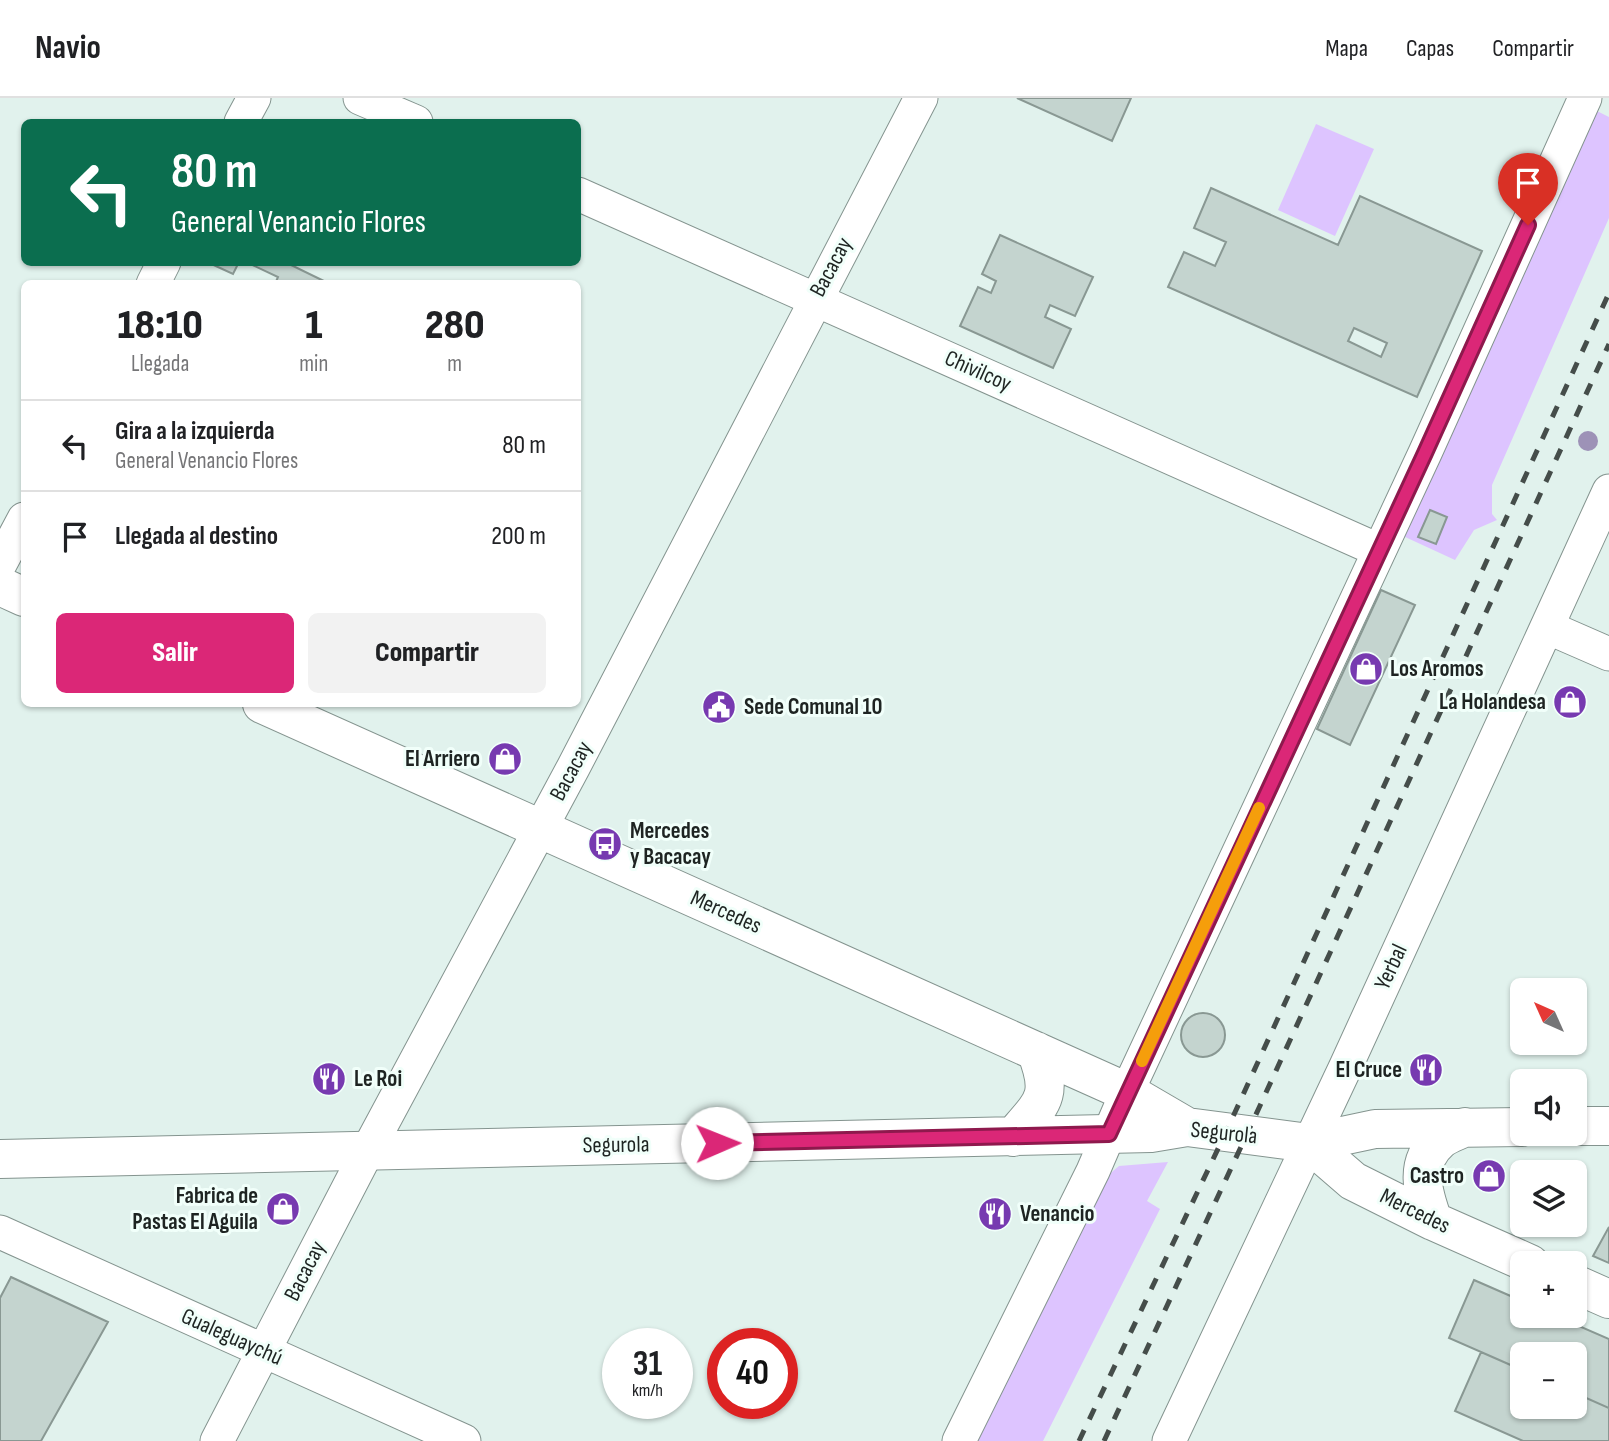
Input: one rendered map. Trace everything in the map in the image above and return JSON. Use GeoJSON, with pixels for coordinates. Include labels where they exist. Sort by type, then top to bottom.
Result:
{"type":"FeatureCollection","features":[{"type":"Feature","properties":{"kind":"street"},"geometry":{"type":"LineString","coordinates":[[243,119],[254,98]]}},
{"type":"Feature","properties":{"kind":"street"},"geometry":{"type":"LineString","coordinates":[[360,98],[409,119]]}},
{"type":"Feature","properties":{"kind":"street","name":"Bacacay"},"geometry":{"type":"LineString","coordinates":[[217,1441],[921,98]]}},
{"type":"Feature","properties":{"kind":"street"},"geometry":{"type":"LineString","coordinates":[[959,1441],[1109,1134],[1425,453],[1585,98]]}},
{"type":"Feature","properties":{"kind":"street","name":"Chivilcoy"},"geometry":{"type":"LineString","coordinates":[[581,195],[1378,550]]}},
{"type":"Feature","properties":{"kind":"street","name":"Yerbal"},"geometry":{"type":"LineString","coordinates":[[1169,1441],[1609,491]]}},
{"type":"Feature","properties":{"kind":"street"},"geometry":{"type":"LineString","coordinates":[[0,564],[21,525]]}},
{"type":"Feature","properties":{"kind":"street"},"geometry":{"type":"LineString","coordinates":[[0,586],[21,596]]}},
{"type":"Feature","properties":{"kind":"street"},"geometry":{"type":"LineString","coordinates":[[1547,627],[1609,654]]}},
{"type":"Feature","properties":{"kind":"street","name":"Mercedes"},"geometry":{"type":"LineString","coordinates":[[269,707],[1127,1092],[1187,1127]]}},
{"type":"Feature","properties":{"kind":"street"},"geometry":{"type":"LineString","coordinates":[[1013,1137],[1043,1099],[1046,1077],[1036,1051]]}},
{"type":"Feature","properties":{"kind":"street"},"geometry":{"type":"LineString","coordinates":[[1587,1126],[1609,1126]]}},
{"type":"Feature","properties":{"kind":"street","name":"Segurola"},"geometry":{"type":"LineString","coordinates":[[0,1159],[1013,1137],[1151,1133],[1187,1127],[1309,1143],[1375,1129],[1510,1127]]}},
{"type":"Feature","properties":{"kind":"street"},"geometry":{"type":"LineString","coordinates":[[1433,1221],[1422,1190],[1424,1162],[1440,1140],[1465,1127]]}},
{"type":"Feature","properties":{"kind":"street","name":"Mercedes"},"geometry":{"type":"LineString","coordinates":[[1309,1143],[1353,1181],[1510,1255]]}},
{"type":"Feature","properties":{"kind":"street","name":"Gualeguaychú"},"geometry":{"type":"LineString","coordinates":[[0,1233],[464,1441]]}},
{"type":"Feature","properties":{"kind":"street"},"geometry":{"type":"LineString","coordinates":[[1587,1289],[1609,1299]]}},
{"type":"Feature","properties":{"kind":"shaded area"},"geometry":{"type":"Polygon","coordinates":[[[1597,111],[1609,117],[1609,218],[1492,485],[1492,514],[1497,520],[1474,530],[1455,560],[1403,536],[1597,111]]]}},
{"type":"Feature","properties":{"kind":"shaded area"},"geometry":{"type":"Polygon","coordinates":[[[1316,124],[1374,149],[1335,236],[1278,210],[1316,124]]]}},
{"type":"Feature","properties":{"kind":"shaded area"},"geometry":{"type":"Polygon","coordinates":[[[1168,1162],[1147,1201],[1160,1209],[1043,1441],[974,1441],[1106,1177],[1119,1166],[1168,1162]]]}},
{"type":"Feature","properties":{"kind":"building"},"geometry":{"type":"Polygon","coordinates":[[[1017,98],[1131,98],[1112,141],[1017,98]]]}},
{"type":"Feature","properties":{"kind":"building"},"geometry":{"type":"Polygon","coordinates":[[[1211,188],[1338,245],[1360,196],[1482,251],[1417,397],[1168,287],[1184,252],[1215,266],[1226,242],[1194,228],[1211,188]],[[1354,328],[1348,341],[1381,357],[1387,343],[1354,328]]]}},
{"type":"Feature","properties":{"kind":"building"},"geometry":{"type":"Polygon","coordinates":[[[1000,235],[1093,277],[1075,316],[1050,305],[1045,317],[1071,329],[1053,368],[960,326],[978,287],[991,293],[996,281],[982,274],[1000,235]]]}},
{"type":"Feature","properties":{"kind":"building"},"geometry":{"type":"Polygon","coordinates":[[[216,266],[237,266],[233,274],[216,266]]]}},
{"type":"Feature","properties":{"kind":"building"},"geometry":{"type":"Polygon","coordinates":[[[255,266],[293,266],[322,280],[277,280],[278,277],[255,266]]]}},
{"type":"Feature","properties":{"kind":"building"},"geometry":{"type":"Polygon","coordinates":[[[1430,510],[1447,517],[1436,544],[1418,537],[1430,510]]]}},
{"type":"Feature","properties":{"kind":"building"},"geometry":{"type":"Polygon","coordinates":[[[1381,590],[1415,605],[1350,745],[1317,729],[1381,590]]]}},
{"type":"Feature","properties":{"kind":"building"},"geometry":{"type":"Polygon","coordinates":[[[1203,1013],[1212,1014],[1219,1019],[1224,1026],[1224,1044],[1219,1051],[1212,1056],[1203,1057],[1194,1056],[1187,1051],[1182,1044],[1181,1035],[1182,1026],[1187,1019],[1194,1014],[1203,1013]]]}},
{"type":"Feature","properties":{"kind":"building"},"geometry":{"type":"Polygon","coordinates":[[[1609,1227],[1609,1263],[1593,1256],[1609,1227]]]}},
{"type":"Feature","properties":{"kind":"building"},"geometry":{"type":"Polygon","coordinates":[[[11,1277],[108,1322],[41,1441],[0,1441],[0,1298],[11,1277]]]}},
{"type":"Feature","properties":{"kind":"building"},"geometry":{"type":"Polygon","coordinates":[[[1474,1280],[1510,1296],[1510,1328],[1584,1328],[1609,1339],[1609,1408],[1587,1398],[1587,1342],[1510,1342],[1510,1365],[1449,1338],[1474,1280]]]}},
{"type":"Feature","properties":{"kind":"building"},"geometry":{"type":"Polygon","coordinates":[[[1481,1352],[1510,1365],[1510,1419],[1587,1419],[1587,1398],[1609,1408],[1609,1441],[1523,1441],[1455,1411],[1481,1352]]]}},
{"type":"Feature","properties":{"kind":"railway"},"geometry":{"type":"LineString","coordinates":[[1079,1441],[1226,1132],[1609,293]]}},
{"type":"Feature","properties":{"kind":"railway"},"geometry":{"type":"LineString","coordinates":[[1104,1441],[1609,344]]}},
{"type":"Feature","properties":{"kind":"slow traffic"},"geometry":{"type":"LineString","coordinates":[[1142,1061],[1259,808]]}},
{"type":"Feature","properties":{"kind":"place","name":"Los Aromos"},"geometry":{"type":"Point","coordinates":[1366,669]}},
{"type":"Feature","properties":{"kind":"place","name":"La Holandesa"},"geometry":{"type":"Point","coordinates":[1570,702]}},
{"type":"Feature","properties":{"kind":"place","name":"Sede Comunal 10"},"geometry":{"type":"Point","coordinates":[719,707]}},
{"type":"Feature","properties":{"kind":"place","name":"El Arriero"},"geometry":{"type":"Point","coordinates":[505,759]}},
{"type":"Feature","properties":{"kind":"place","name":"Mercedes y Bacacay"},"geometry":{"type":"Point","coordinates":[605,844]}},
{"type":"Feature","properties":{"kind":"place","name":"El Cruce"},"geometry":{"type":"Point","coordinates":[1426,1070]}},
{"type":"Feature","properties":{"kind":"place","name":"Le Roi"},"geometry":{"type":"Point","coordinates":[329,1079]}},
{"type":"Feature","properties":{"kind":"place","name":"Castro"},"geometry":{"type":"Point","coordinates":[1489,1176]}},
{"type":"Feature","properties":{"kind":"place","name":"Fabrica de Pastas El Aguila"},"geometry":{"type":"Point","coordinates":[283,1209]}},
{"type":"Feature","properties":{"kind":"place","name":"Venancio"},"geometry":{"type":"Point","coordinates":[995,1214]}},
{"type":"Feature","properties":{"kind":"route"},"geometry":{"type":"LineString","coordinates":[[717,1143],[1109,1134],[1528,225]]}}]}
